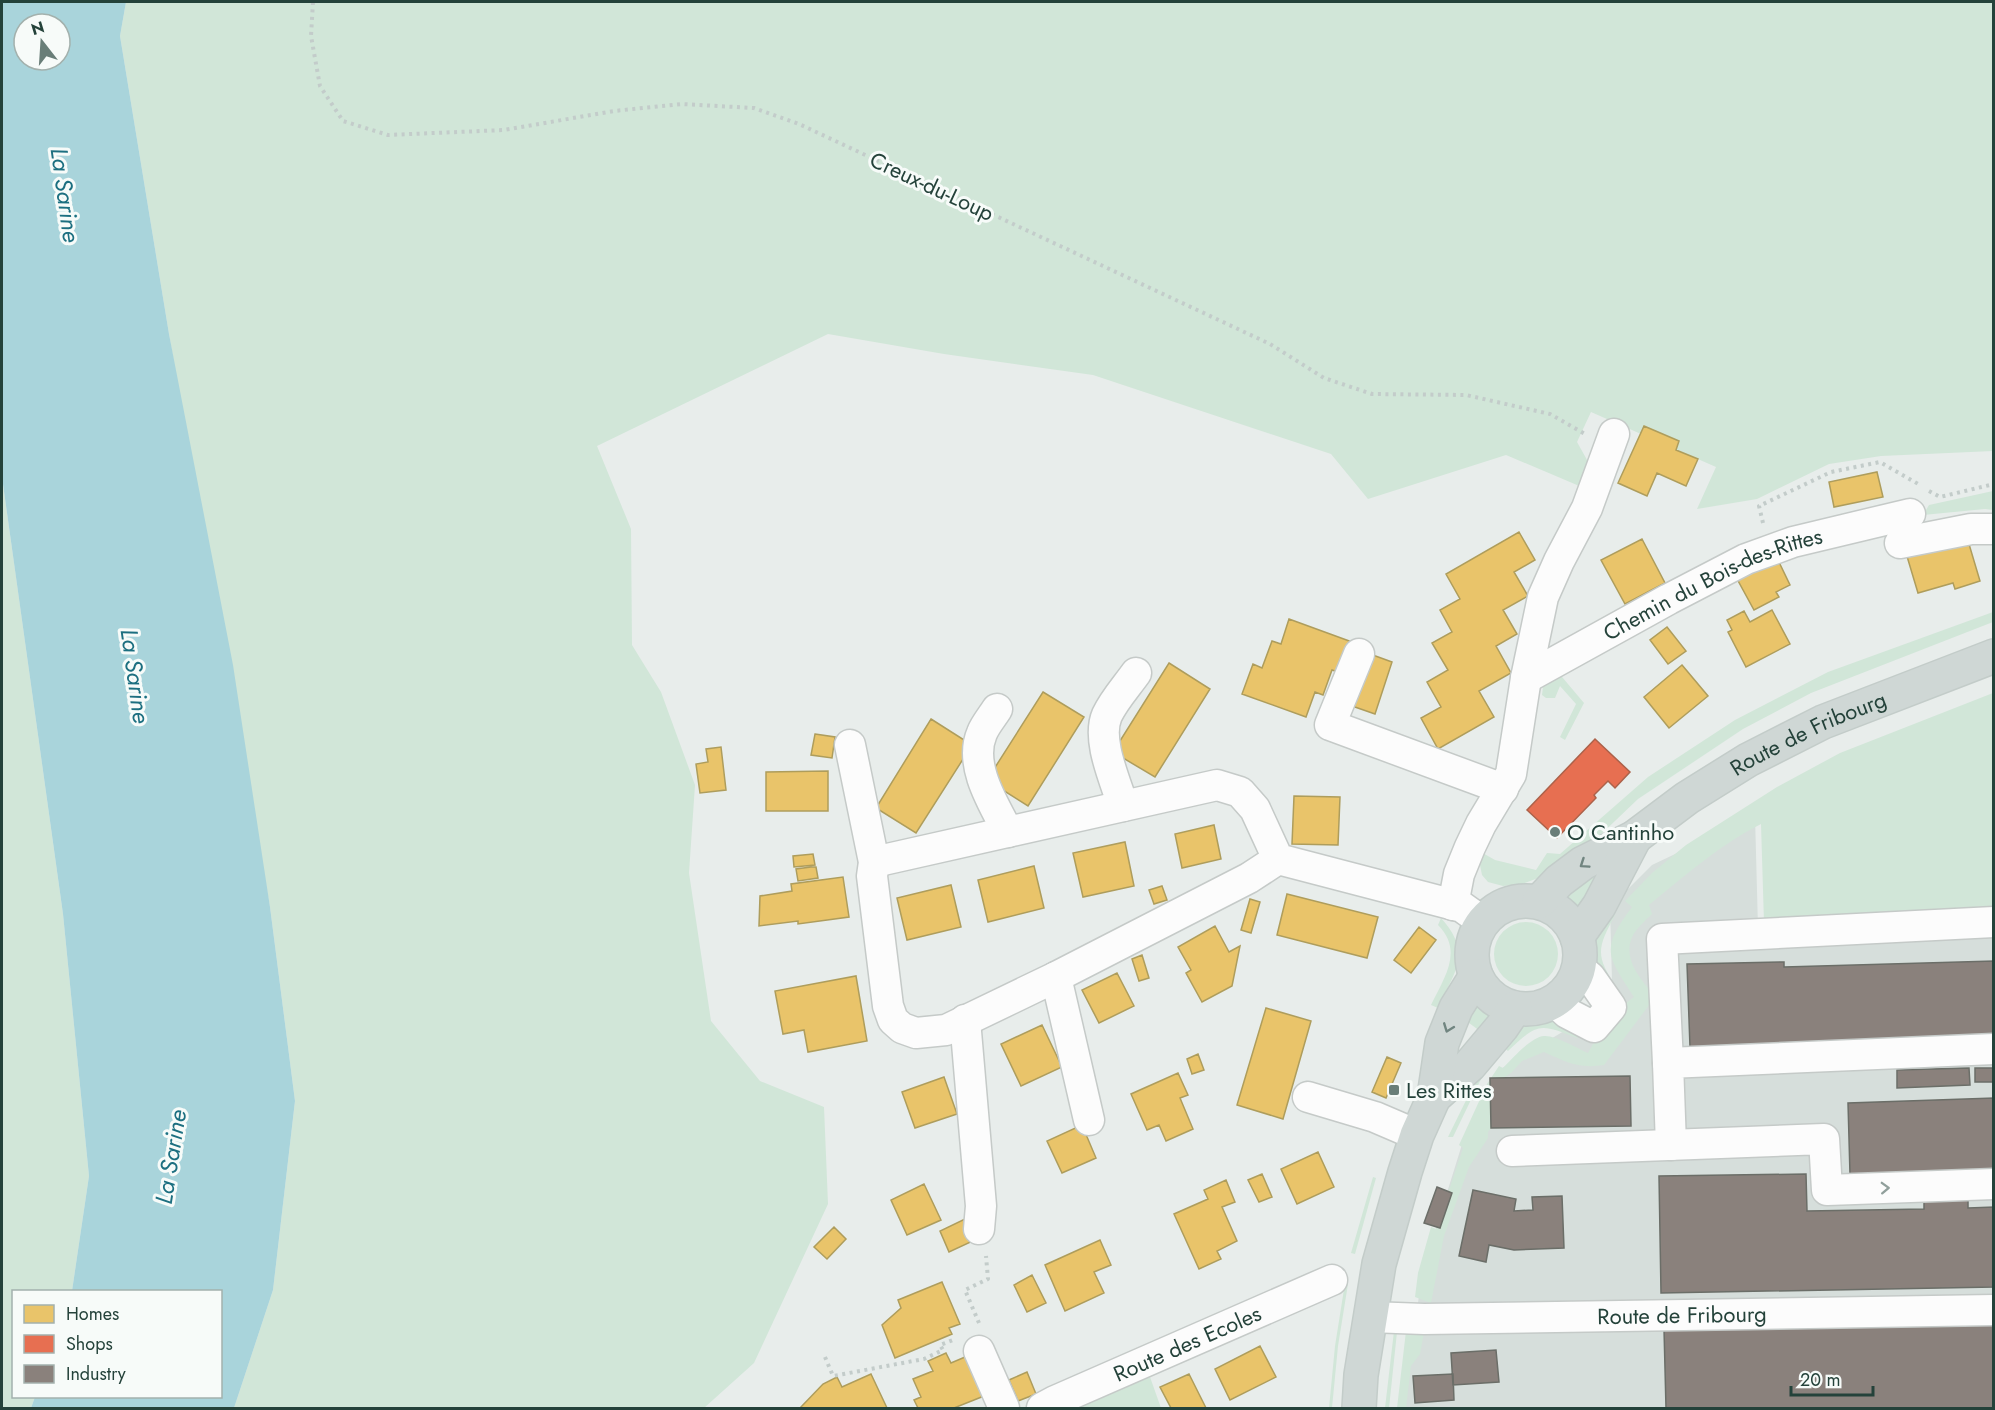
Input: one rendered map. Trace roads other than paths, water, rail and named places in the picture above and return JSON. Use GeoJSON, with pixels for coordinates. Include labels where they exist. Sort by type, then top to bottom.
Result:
{"type":"FeatureCollection","features":[{"type":"Feature","properties":{"kind":"main road","name":"Route de Fribourg"},"geometry":{"type":"LineString","coordinates":[[1539,902],[1559,881],[1583,863],[1635,837],[1687,798],[1748,760],[1823,722],[1994,656]]}},
{"type":"Feature","properties":{"kind":"main road","name":"Route de Fribourg"},"geometry":{"type":"LineString","coordinates":[[1578,952],[1635,837]]}},
{"type":"Feature","properties":{"kind":"main road"},"geometry":{"type":"LineString","coordinates":[[1523,900],[1539,902],[1564,916],[1578,952],[1574,979],[1564,993],[1554,1001],[1537,1007],[1515,1008],[1491,997],[1476,976],[1472,961],[1472,947],[1476,933],[1493,912],[1505,905],[1523,900]]}},
{"type":"Feature","properties":{"kind":"main road"},"geometry":{"type":"LineString","coordinates":[[1359,1408],[1361,1376],[1380,1264],[1405,1172],[1417,1135],[1434,1097],[1442,1043],[1456,1008],[1476,976]]}},
{"type":"Feature","properties":{"kind":"main road"},"geometry":{"type":"LineString","coordinates":[[1434,1097],[1470,1065],[1515,1008]]}},
{"type":"Feature","properties":{"kind":"street"},"geometry":{"type":"LineString","coordinates":[[1453,905],[1460,874],[1470,847],[1511,774],[1526,678],[1543,597],[1587,508],[1610,445]]}},
{"type":"Feature","properties":{"kind":"street","name":"Chemin du Bois-des-Rittes"},"geometry":{"type":"LineString","coordinates":[[1526,678],[1669,598],[1746,560],[1793,542],[1910,514]]}},
{"type":"Feature","properties":{"kind":"street"},"geometry":{"type":"LineString","coordinates":[[1900,543],[1971,529],[1994,529]]}},
{"type":"Feature","properties":{"kind":"street"},"geometry":{"type":"LineString","coordinates":[[1359,654],[1330,725],[1503,789]]}},
{"type":"Feature","properties":{"kind":"street"},"geometry":{"type":"LineString","coordinates":[[1123,806],[1104,741],[1106,717],[1118,696],[1137,674]]}},
{"type":"Feature","properties":{"kind":"street"},"geometry":{"type":"LineString","coordinates":[[997,709],[981,735],[978,759],[982,781],[1008,832]]}},
{"type":"Feature","properties":{"kind":"street"},"geometry":{"type":"LineString","coordinates":[[850,745],[874,862],[872,876],[888,1006],[893,1020],[902,1028],[916,1034],[946,1030],[1056,977],[1249,878],[1278,859],[1453,905],[1462,908],[1483,922]]}},
{"type":"Feature","properties":{"kind":"street"},"geometry":{"type":"LineString","coordinates":[[874,862],[1217,785],[1240,792],[1254,809],[1278,859]]}},
{"type":"Feature","properties":{"kind":"street"},"geometry":{"type":"LineString","coordinates":[[1671,1145],[1662,939],[1994,922]]}},
{"type":"Feature","properties":{"kind":"street"},"geometry":{"type":"LineString","coordinates":[[1554,1001],[1567,1013],[1594,1027],[1611,1006],[1590,977],[1578,952]]}},
{"type":"Feature","properties":{"kind":"street"},"geometry":{"type":"LineString","coordinates":[[1056,977],[1089,1120]]}},
{"type":"Feature","properties":{"kind":"street"},"geometry":{"type":"LineString","coordinates":[[965,1020],[983,1242]]}},
{"type":"Feature","properties":{"kind":"street"},"geometry":{"type":"LineString","coordinates":[[1668,1063],[1994,1049]]}},
{"type":"Feature","properties":{"kind":"street"},"geometry":{"type":"LineString","coordinates":[[1308,1097],[1375,1117],[1417,1135]]}},
{"type":"Feature","properties":{"kind":"street"},"geometry":{"type":"LineString","coordinates":[[1512,1151],[1824,1139],[1827,1190],[1994,1184]]}},
{"type":"Feature","properties":{"kind":"street","name":"Route des Ecoles"},"geometry":{"type":"LineString","coordinates":[[1042,1408],[1332,1280]]}},
{"type":"Feature","properties":{"kind":"street","name":"Route de Fribourg"},"geometry":{"type":"LineString","coordinates":[[1370,1317],[1424,1319],[1994,1310]]}},
{"type":"Feature","properties":{"kind":"street"},"geometry":{"type":"LineString","coordinates":[[974,1338],[1004,1408]]}},
{"type":"Feature","properties":{"kind":"water","name":"La Sarine"},"geometry":{"type":"Polygon","coordinates":[[[2,2],[126,2],[120,36],[169,334],[233,665],[270,907],[295,1101],[273,1290],[234,1408],[31,1408],[35,1398],[222,1398],[222,1290],[72,1290],[89,1176],[63,914],[2,477],[2,2]]]}},
{"type":"Feature","properties":{"kind":"place","name":"O Cantinho"},"geometry":{"type":"Point","coordinates":[1555,832]}},
{"type":"Feature","properties":{"kind":"place","name":"Les Rittes"},"geometry":{"type":"Point","coordinates":[1394,1090]}}]}
